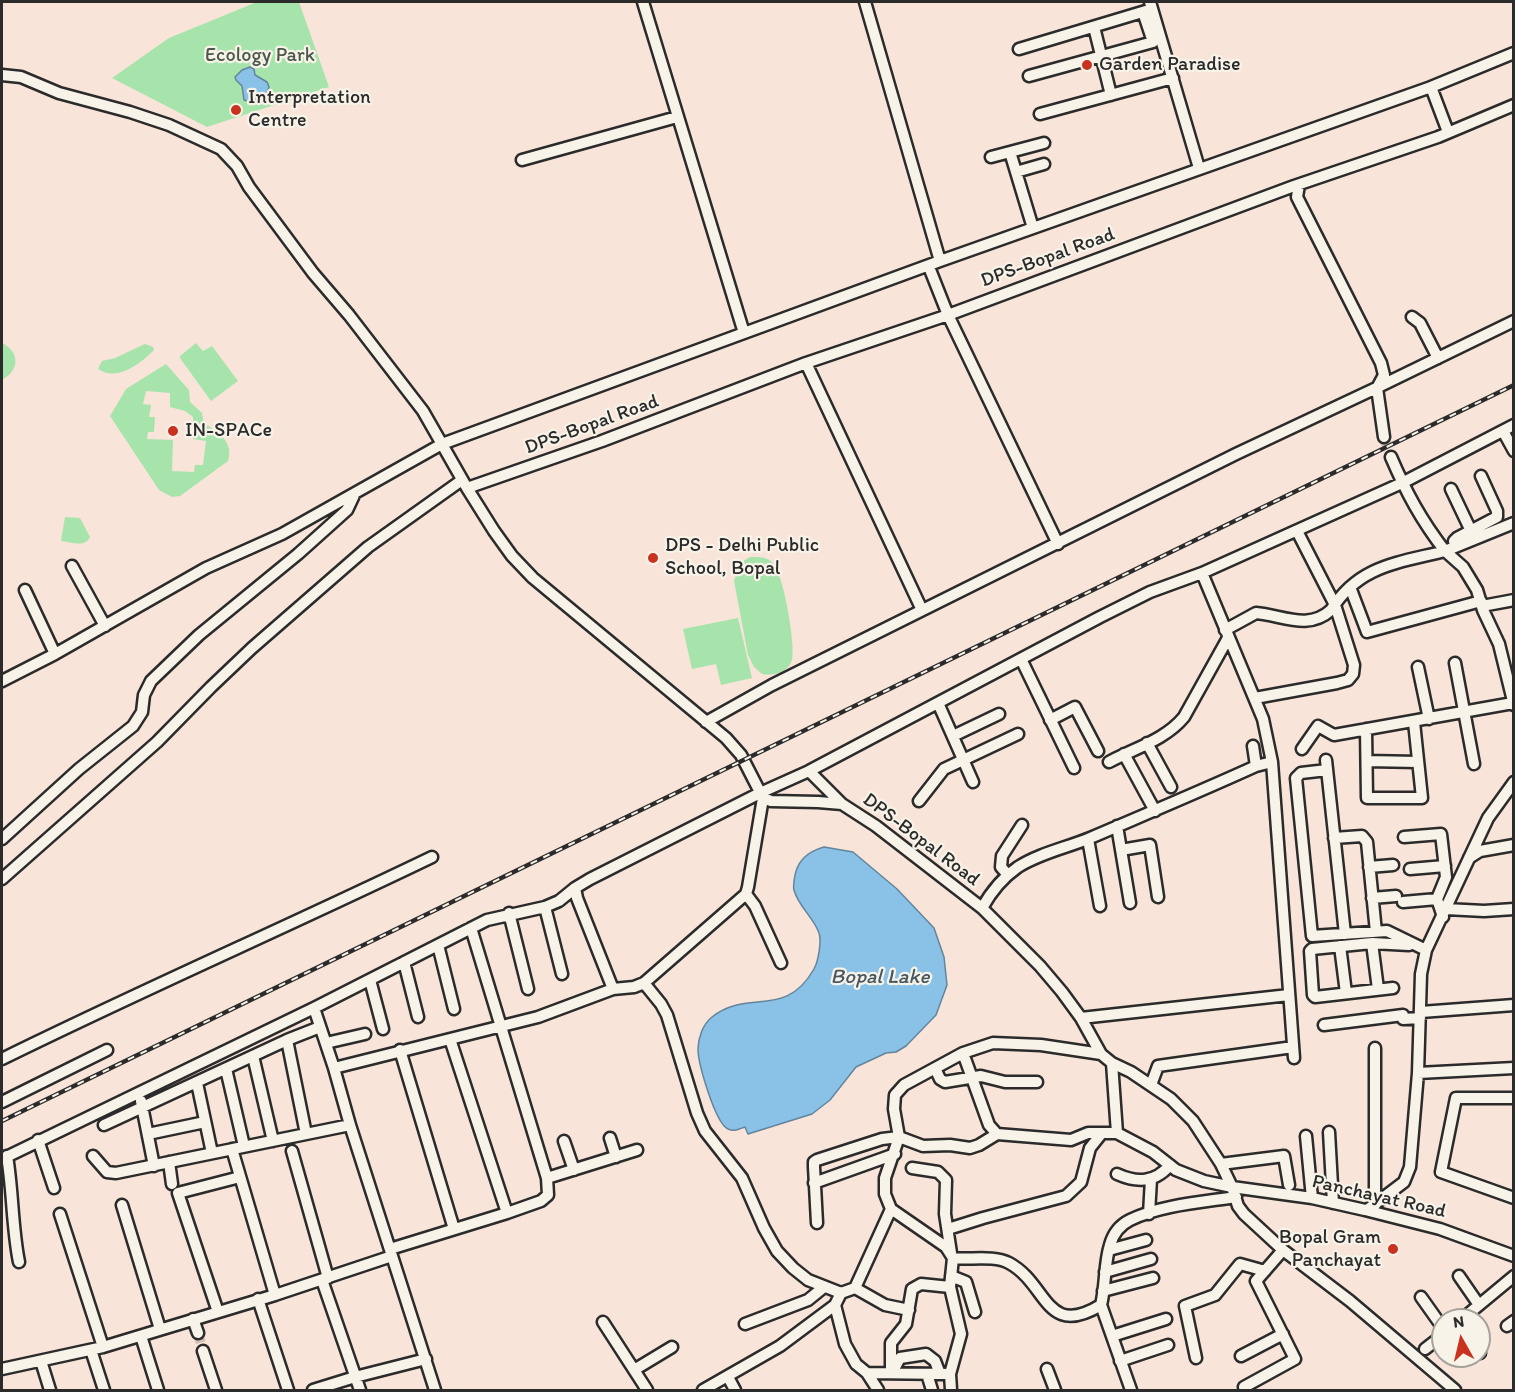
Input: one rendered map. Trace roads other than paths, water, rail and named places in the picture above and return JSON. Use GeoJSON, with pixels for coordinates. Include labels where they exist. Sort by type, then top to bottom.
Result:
{"type":"FeatureCollection","features":[{"type":"Feature","properties":{"kind":"street"},"geometry":{"type":"LineString","coordinates":[[643,2],[744,333]]}},
{"type":"Feature","properties":{"kind":"street"},"geometry":{"type":"LineString","coordinates":[[865,2],[940,261]]}},
{"type":"Feature","properties":{"kind":"street"},"geometry":{"type":"LineString","coordinates":[[1019,49],[1094,27],[1148,7]]}},
{"type":"Feature","properties":{"kind":"street"},"geometry":{"type":"LineString","coordinates":[[1029,76],[1153,42],[1148,7]]}},
{"type":"Feature","properties":{"kind":"street"},"geometry":{"type":"LineString","coordinates":[[1148,7],[1173,78],[1199,168]]}},
{"type":"Feature","properties":{"kind":"street"},"geometry":{"type":"LineString","coordinates":[[1094,27],[1112,95]]}},
{"type":"Feature","properties":{"kind":"street"},"geometry":{"type":"LineString","coordinates":[[2,681],[55,654],[206,568],[282,534],[442,444],[940,261],[1431,87],[1514,52]]}},
{"type":"Feature","properties":{"kind":"street"},"geometry":{"type":"LineString","coordinates":[[2,75],[21,77],[59,93],[159,122],[221,149],[237,166],[249,187],[313,273],[364,334],[423,411],[462,480],[512,556],[533,578],[726,738],[741,754],[761,796],[746,894],[644,983],[634,987],[613,989],[538,1017],[334,1068]]}},
{"type":"Feature","properties":{"kind":"street"},"geometry":{"type":"LineString","coordinates":[[1040,114],[1173,78]]}},
{"type":"Feature","properties":{"kind":"street"},"geometry":{"type":"LineString","coordinates":[[1431,87],[1448,132]]}},
{"type":"Feature","properties":{"kind":"street","name":"DPS-Bopal Road"},"geometry":{"type":"LineString","coordinates":[[2,879],[157,742],[269,633],[369,547],[462,480],[602,441],[806,363],[948,315],[1448,132],[1514,105]]}},
{"type":"Feature","properties":{"kind":"street"},"geometry":{"type":"LineString","coordinates":[[522,160],[677,117]]}},
{"type":"Feature","properties":{"kind":"street"},"geometry":{"type":"LineString","coordinates":[[991,157],[1044,143]]}},
{"type":"Feature","properties":{"kind":"street"},"geometry":{"type":"LineString","coordinates":[[1010,152],[1033,228]]}},
{"type":"Feature","properties":{"kind":"street"},"geometry":{"type":"LineString","coordinates":[[1016,172],[1044,164]]}},
{"type":"Feature","properties":{"kind":"street"},"geometry":{"type":"LineString","coordinates":[[1299,185],[1298,197],[1381,363],[1384,375],[1377,388],[1384,437]]}},
{"type":"Feature","properties":{"kind":"street"},"geometry":{"type":"LineString","coordinates":[[928,267],[948,315],[1058,544]]}},
{"type":"Feature","properties":{"kind":"street"},"geometry":{"type":"LineString","coordinates":[[1412,317],[1420,323],[1438,358]]}},
{"type":"Feature","properties":{"kind":"street"},"geometry":{"type":"LineString","coordinates":[[706,722],[772,685],[1236,454],[1514,321]]}},
{"type":"Feature","properties":{"kind":"street"},"geometry":{"type":"LineString","coordinates":[[806,363],[922,610]]}},
{"type":"Feature","properties":{"kind":"street"},"geometry":{"type":"LineString","coordinates":[[19,1262],[12,1197],[4,1158],[314,1008],[487,920],[509,913],[545,907],[559,901],[590,879],[761,796],[1140,597],[1202,573],[1297,531],[1401,483],[1514,425]]}},
{"type":"Feature","properties":{"kind":"street"},"geometry":{"type":"LineString","coordinates":[[1503,431],[1514,451]]}},
{"type":"Feature","properties":{"kind":"street"},"geometry":{"type":"LineString","coordinates":[[1302,749],[1318,726],[1334,735],[1513,704],[1499,644],[1472,579],[1450,549],[1423,523],[1401,483],[1391,456]]}},
{"type":"Feature","properties":{"kind":"street"},"geometry":{"type":"LineString","coordinates":[[1450,549],[1455,540],[1497,517],[1497,511],[1481,476]]}},
{"type":"Feature","properties":{"kind":"street"},"geometry":{"type":"LineString","coordinates":[[1451,489],[1471,531]]}},
{"type":"Feature","properties":{"kind":"street"},"geometry":{"type":"LineString","coordinates":[[2,839],[79,769],[133,726],[142,712],[144,695],[151,681],[199,635],[298,554],[347,510],[355,493]]}},
{"type":"Feature","properties":{"kind":"street"},"geometry":{"type":"LineString","coordinates":[[1109,762],[1170,732],[1184,717],[1227,634],[1256,613],[1295,621],[1306,621],[1326,615],[1360,577],[1374,570],[1450,549],[1514,523]]}},
{"type":"Feature","properties":{"kind":"street"},"geometry":{"type":"LineString","coordinates":[[1255,698],[1337,683],[1348,680],[1353,674],[1354,666],[1335,605],[1297,531]]}},
{"type":"Feature","properties":{"kind":"street"},"geometry":{"type":"LineString","coordinates":[[72,566],[105,626]]}},
{"type":"Feature","properties":{"kind":"street"},"geometry":{"type":"LineString","coordinates":[[1151,1085],[1158,1066],[1294,1052],[1272,762],[1263,718],[1202,573]]}},
{"type":"Feature","properties":{"kind":"street"},"geometry":{"type":"LineString","coordinates":[[1350,587],[1365,629],[1370,633],[1481,603],[1514,600]]}},
{"type":"Feature","properties":{"kind":"street"},"geometry":{"type":"LineString","coordinates":[[25,590],[55,654]]}},
{"type":"Feature","properties":{"kind":"street"},"geometry":{"type":"LineString","coordinates":[[1021,659],[1074,768]]}},
{"type":"Feature","properties":{"kind":"street"},"geometry":{"type":"LineString","coordinates":[[1455,663],[1474,764]]}},
{"type":"Feature","properties":{"kind":"street"},"geometry":{"type":"LineString","coordinates":[[1418,667],[1429,719]]}},
{"type":"Feature","properties":{"kind":"street"},"geometry":{"type":"LineString","coordinates":[[938,703],[973,782]]}},
{"type":"Feature","properties":{"kind":"street"},"geometry":{"type":"LineString","coordinates":[[1050,720],[1075,707],[1098,752]]}},
{"type":"Feature","properties":{"kind":"street"},"geometry":{"type":"LineString","coordinates":[[953,736],[999,714]]}},
{"type":"Feature","properties":{"kind":"street"},"geometry":{"type":"LineString","coordinates":[[1366,729],[1367,798],[1422,798],[1414,722]]}},
{"type":"Feature","properties":{"kind":"street"},"geometry":{"type":"LineString","coordinates":[[919,801],[944,769],[963,758],[1018,734]]}},
{"type":"Feature","properties":{"kind":"street"},"geometry":{"type":"LineString","coordinates":[[1147,743],[1171,787]]}},
{"type":"Feature","properties":{"kind":"street"},"geometry":{"type":"LineString","coordinates":[[1252,746],[1256,766]]}},
{"type":"Feature","properties":{"kind":"street"},"geometry":{"type":"LineString","coordinates":[[1124,754],[1155,812]]}},
{"type":"Feature","properties":{"kind":"street"},"geometry":{"type":"LineString","coordinates":[[1367,761],[1418,762]]}},
{"type":"Feature","properties":{"kind":"street"},"geometry":{"type":"LineString","coordinates":[[982,908],[990,894],[1018,867],[1045,853],[1088,839],[1155,812],[1256,766],[1272,762]]}},
{"type":"Feature","properties":{"kind":"street"},"geometry":{"type":"LineString","coordinates":[[1345,934],[1327,765],[1301,773],[1296,778],[1311,935],[1314,937],[1391,932],[1412,945],[1426,950]]}},
{"type":"Feature","properties":{"kind":"street"},"geometry":{"type":"LineString","coordinates":[[809,771],[842,804]]}},
{"type":"Feature","properties":{"kind":"street"},"geometry":{"type":"LineString","coordinates":[[1371,1208],[1404,1182],[1410,1167],[1418,1073],[1421,974],[1426,950],[1488,818],[1514,782]]}},
{"type":"Feature","properties":{"kind":"street","name":"DPS-Bopal Road"},"geometry":{"type":"LineString","coordinates":[[761,796],[771,801],[842,804],[876,826],[982,908],[1040,966],[1081,1018],[1101,1054]]}},
{"type":"Feature","properties":{"kind":"street"},"geometry":{"type":"LineString","coordinates":[[1008,876],[1001,867],[1002,856],[1022,825]]}},
{"type":"Feature","properties":{"kind":"street"},"geometry":{"type":"LineString","coordinates":[[1117,826],[1130,903]]}},
{"type":"Feature","properties":{"kind":"street"},"geometry":{"type":"LineString","coordinates":[[1404,837],[1441,834],[1446,877],[1437,899],[1444,913]]}},
{"type":"Feature","properties":{"kind":"street"},"geometry":{"type":"LineString","coordinates":[[1334,838],[1357,836],[1365,838],[1376,932]]}},
{"type":"Feature","properties":{"kind":"street"},"geometry":{"type":"LineString","coordinates":[[1088,839],[1100,906]]}},
{"type":"Feature","properties":{"kind":"street"},"geometry":{"type":"LineString","coordinates":[[1121,849],[1150,845],[1158,897]]}},
{"type":"Feature","properties":{"kind":"street"},"geometry":{"type":"LineString","coordinates":[[1469,858],[1480,851],[1514,845]]}},
{"type":"Feature","properties":{"kind":"street"},"geometry":{"type":"LineString","coordinates":[[2,1059],[86,1017],[328,908],[432,857]]}},
{"type":"Feature","properties":{"kind":"street"},"geometry":{"type":"LineString","coordinates":[[1369,867],[1393,865]]}},
{"type":"Feature","properties":{"kind":"street"},"geometry":{"type":"LineString","coordinates":[[1410,869],[1445,866]]}},
{"type":"Feature","properties":{"kind":"street"},"geometry":{"type":"LineString","coordinates":[[575,888],[581,912],[613,989]]}},
{"type":"Feature","properties":{"kind":"street"},"geometry":{"type":"LineString","coordinates":[[746,894],[755,906],[781,963]]}},
{"type":"Feature","properties":{"kind":"street"},"geometry":{"type":"LineString","coordinates":[[1372,898],[1437,899]]}},
{"type":"Feature","properties":{"kind":"street"},"geometry":{"type":"LineString","coordinates":[[545,907],[562,974]]}},
{"type":"Feature","properties":{"kind":"street"},"geometry":{"type":"LineString","coordinates":[[1444,913],[1514,909]]}},
{"type":"Feature","properties":{"kind":"street"},"geometry":{"type":"LineString","coordinates":[[509,913],[528,989]]}},
{"type":"Feature","properties":{"kind":"street"},"geometry":{"type":"LineString","coordinates":[[2,1369],[103,1347],[275,1295],[325,1279],[454,1229],[541,1201],[548,1196],[546,1178],[471,928]]}},
{"type":"Feature","properties":{"kind":"street"},"geometry":{"type":"LineString","coordinates":[[1393,987],[1315,997],[1310,951],[1372,943],[1412,945]]}},
{"type":"Feature","properties":{"kind":"street"},"geometry":{"type":"LineString","coordinates":[[1372,943],[1377,989]]}},
{"type":"Feature","properties":{"kind":"street"},"geometry":{"type":"LineString","coordinates":[[438,945],[453,1009]]}},
{"type":"Feature","properties":{"kind":"street"},"geometry":{"type":"LineString","coordinates":[[1340,946],[1346,993]]}},
{"type":"Feature","properties":{"kind":"street"},"geometry":{"type":"LineString","coordinates":[[404,962],[418,1017]]}},
{"type":"Feature","properties":{"kind":"street"},"geometry":{"type":"LineString","coordinates":[[370,980],[383,1029]]}},
{"type":"Feature","properties":{"kind":"street"},"geometry":{"type":"LineString","coordinates":[[644,983],[662,1004],[667,1015],[697,1113],[705,1131],[742,1178],[777,1251],[793,1268],[808,1280],[841,1293],[855,1288],[891,1209]]}},
{"type":"Feature","properties":{"kind":"street"},"geometry":{"type":"LineString","coordinates":[[1081,1018],[1289,995]]}},
{"type":"Feature","properties":{"kind":"street"},"geometry":{"type":"LineString","coordinates":[[1324,1025],[1403,1015],[1403,1019],[1420,1015],[1514,1005]]}},
{"type":"Feature","properties":{"kind":"street"},"geometry":{"type":"LineString","coordinates":[[314,1008],[435,1390]]}},
{"type":"Feature","properties":{"kind":"street"},"geometry":{"type":"LineString","coordinates":[[104,1125],[320,1027]]}},
{"type":"Feature","properties":{"kind":"street"},"geometry":{"type":"LineString","coordinates":[[326,1043],[365,1034]]}},
{"type":"Feature","properties":{"kind":"street"},"geometry":{"type":"LineString","coordinates":[[450,1039],[507,1213]]}},
{"type":"Feature","properties":{"kind":"street"},"geometry":{"type":"LineString","coordinates":[[287,1040],[306,1134]]}},
{"type":"Feature","properties":{"kind":"street"},"geometry":{"type":"LineString","coordinates":[[1101,1305],[1077,1317],[1055,1312],[1032,1284],[1009,1263],[952,1255],[946,1247],[891,1209],[885,1194],[885,1178],[899,1137],[894,1109],[895,1095],[904,1086],[963,1053],[993,1043],[1041,1045],[1101,1054],[1171,1099],[1193,1121],[1221,1164],[1244,1214],[1282,1250],[1350,1301],[1455,1390]]}},
{"type":"Feature","properties":{"kind":"street"},"geometry":{"type":"LineString","coordinates":[[1371,1208],[1375,1048]]}},
{"type":"Feature","properties":{"kind":"street"},"geometry":{"type":"LineString","coordinates":[[2,1102],[107,1050]]}},
{"type":"Feature","properties":{"kind":"street"},"geometry":{"type":"LineString","coordinates":[[400,1050],[454,1229]]}},
{"type":"Feature","properties":{"kind":"street"},"geometry":{"type":"LineString","coordinates":[[963,1053],[989,1125],[997,1134]]}},
{"type":"Feature","properties":{"kind":"street"},"geometry":{"type":"LineString","coordinates":[[253,1056],[273,1141]]}},
{"type":"Feature","properties":{"kind":"street"},"geometry":{"type":"LineString","coordinates":[[1112,1063],[1118,1133]]}},
{"type":"Feature","properties":{"kind":"street"},"geometry":{"type":"LineString","coordinates":[[935,1068],[942,1081],[981,1076],[1005,1083],[1037,1082]]}},
{"type":"Feature","properties":{"kind":"street"},"geometry":{"type":"LineString","coordinates":[[1418,1073],[1514,1068]]}},
{"type":"Feature","properties":{"kind":"street"},"geometry":{"type":"LineString","coordinates":[[226,1069],[244,1146]]}},
{"type":"Feature","properties":{"kind":"street"},"geometry":{"type":"LineString","coordinates":[[197,1083],[212,1153]]}},
{"type":"Feature","properties":{"kind":"street"},"geometry":{"type":"LineString","coordinates":[[140,1093],[154,1166]]}},
{"type":"Feature","properties":{"kind":"street"},"geometry":{"type":"LineString","coordinates":[[1514,1098],[1456,1098],[1441,1172],[1514,1198]]}},
{"type":"Feature","properties":{"kind":"street"},"geometry":{"type":"LineString","coordinates":[[148,1134],[205,1122]]}},
{"type":"Feature","properties":{"kind":"street"},"geometry":{"type":"LineString","coordinates":[[93,1156],[107,1172],[111,1173],[350,1125]]}},
{"type":"Feature","properties":{"kind":"street"},"geometry":{"type":"LineString","coordinates":[[1329,1132],[1333,1203]]}},
{"type":"Feature","properties":{"kind":"street"},"geometry":{"type":"LineString","coordinates":[[817,1223],[814,1162],[874,1140],[899,1137],[923,1146],[950,1145],[970,1148],[997,1134],[1071,1140],[1088,1133],[1118,1133],[1153,1152],[1170,1165],[1234,1192]]}},
{"type":"Feature","properties":{"kind":"street"},"geometry":{"type":"LineString","coordinates":[[948,1229],[1066,1196],[1081,1182],[1090,1148],[1102,1133]]}},
{"type":"Feature","properties":{"kind":"street"},"geometry":{"type":"LineString","coordinates":[[1306,1136],[1312,1198]]}},
{"type":"Feature","properties":{"kind":"street"},"geometry":{"type":"LineString","coordinates":[[610,1138],[616,1156]]}},
{"type":"Feature","properties":{"kind":"street"},"geometry":{"type":"LineString","coordinates":[[38,1140],[54,1188]]}},
{"type":"Feature","properties":{"kind":"street"},"geometry":{"type":"LineString","coordinates":[[564,1141],[574,1170]]}},
{"type":"Feature","properties":{"kind":"street"},"geometry":{"type":"LineString","coordinates":[[232,1149],[275,1295]]}},
{"type":"Feature","properties":{"kind":"street"},"geometry":{"type":"LineString","coordinates":[[546,1178],[637,1150]]}},
{"type":"Feature","properties":{"kind":"street"},"geometry":{"type":"LineString","coordinates":[[292,1151],[325,1279],[360,1390]]}},
{"type":"Feature","properties":{"kind":"street"},"geometry":{"type":"LineString","coordinates":[[814,1183],[895,1154]]}},
{"type":"Feature","properties":{"kind":"street"},"geometry":{"type":"LineString","coordinates":[[1221,1164],[1284,1156],[1289,1185]]}},
{"type":"Feature","properties":{"kind":"street"},"geometry":{"type":"LineString","coordinates":[[169,1162],[172,1184]]}},
{"type":"Feature","properties":{"kind":"street"},"geometry":{"type":"LineString","coordinates":[[1117,1174],[1131,1180],[1151,1179],[1164,1172],[1170,1165]]}},
{"type":"Feature","properties":{"kind":"street"},"geometry":{"type":"LineString","coordinates":[[912,1168],[938,1172],[945,1180],[945,1202],[952,1255],[951,1282],[961,1334],[945,1374]]}},
{"type":"Feature","properties":{"kind":"street"},"geometry":{"type":"LineString","coordinates":[[218,1312],[178,1193],[240,1177]]}},
{"type":"Feature","properties":{"kind":"street"},"geometry":{"type":"LineString","coordinates":[[1149,1214],[1151,1179]]}},
{"type":"Feature","properties":{"kind":"street"},"geometry":{"type":"LineString","coordinates":[[1131,1390],[1101,1305],[1109,1250],[1115,1233],[1130,1220],[1234,1192]]}},
{"type":"Feature","properties":{"kind":"street","name":"Panchayat Road"},"geometry":{"type":"LineString","coordinates":[[1234,1192],[1312,1198],[1371,1208],[1440,1228],[1514,1256]]}},
{"type":"Feature","properties":{"kind":"street"},"geometry":{"type":"LineString","coordinates":[[122,1205],[160,1329]]}},
{"type":"Feature","properties":{"kind":"street"},"geometry":{"type":"LineString","coordinates":[[60,1214],[103,1347]]}},
{"type":"Feature","properties":{"kind":"street"},"geometry":{"type":"LineString","coordinates":[[1109,1250],[1146,1240]]}},
{"type":"Feature","properties":{"kind":"street"},"geometry":{"type":"LineString","coordinates":[[1244,1387],[1295,1359],[1256,1281],[1282,1250]]}},
{"type":"Feature","properties":{"kind":"street"},"geometry":{"type":"LineString","coordinates":[[1105,1272],[1151,1259]]}},
{"type":"Feature","properties":{"kind":"street"},"geometry":{"type":"LineString","coordinates":[[1196,1358],[1185,1306],[1215,1295],[1240,1264],[1265,1271]]}},
{"type":"Feature","properties":{"kind":"street"},"geometry":{"type":"LineString","coordinates":[[1459,1276],[1479,1305]]}},
{"type":"Feature","properties":{"kind":"street"},"geometry":{"type":"LineString","coordinates":[[1475,1308],[1514,1276]]}},
{"type":"Feature","properties":{"kind":"street"},"geometry":{"type":"LineString","coordinates":[[1103,1291],[1153,1278]]}},
{"type":"Feature","properties":{"kind":"street"},"geometry":{"type":"LineString","coordinates":[[891,1373],[891,1342],[906,1324],[912,1289],[921,1284],[966,1282],[975,1312]]}},
{"type":"Feature","properties":{"kind":"street"},"geometry":{"type":"LineString","coordinates":[[746,1324],[807,1300],[824,1287]]}},
{"type":"Feature","properties":{"kind":"street"},"geometry":{"type":"LineString","coordinates":[[855,1288],[885,1305],[909,1310]]}},
{"type":"Feature","properties":{"kind":"street"},"geometry":{"type":"LineString","coordinates":[[703,1390],[780,1346],[835,1305],[841,1293]]}},
{"type":"Feature","properties":{"kind":"street"},"geometry":{"type":"LineString","coordinates":[[1421,1297],[1431,1311]]}},
{"type":"Feature","properties":{"kind":"street"},"geometry":{"type":"LineString","coordinates":[[258,1299],[288,1390]]}},
{"type":"Feature","properties":{"kind":"street"},"geometry":{"type":"LineString","coordinates":[[835,1305],[845,1344],[856,1365],[867,1373],[878,1390]]}},
{"type":"Feature","properties":{"kind":"street"},"geometry":{"type":"LineString","coordinates":[[193,1319],[198,1333]]}},
{"type":"Feature","properties":{"kind":"street"},"geometry":{"type":"LineString","coordinates":[[1112,1336],[1166,1319]]}},
{"type":"Feature","properties":{"kind":"street"},"geometry":{"type":"LineString","coordinates":[[603,1322],[647,1390]]}},
{"type":"Feature","properties":{"kind":"street"},"geometry":{"type":"LineString","coordinates":[[1241,1356],[1283,1335]]}},
{"type":"Feature","properties":{"kind":"street"},"geometry":{"type":"LineString","coordinates":[[141,1336],[158,1390]]}},
{"type":"Feature","properties":{"kind":"street"},"geometry":{"type":"LineString","coordinates":[[1425,1349],[1431,1344]]}},
{"type":"Feature","properties":{"kind":"street"},"geometry":{"type":"LineString","coordinates":[[1120,1361],[1168,1346]]}},
{"type":"Feature","properties":{"kind":"street"},"geometry":{"type":"LineString","coordinates":[[634,1370],[672,1347]]}},
{"type":"Feature","properties":{"kind":"street"},"geometry":{"type":"LineString","coordinates":[[91,1350],[104,1390]]}},
{"type":"Feature","properties":{"kind":"street"},"geometry":{"type":"LineString","coordinates":[[203,1351],[216,1390]]}},
{"type":"Feature","properties":{"kind":"street"},"geometry":{"type":"LineString","coordinates":[[891,1373],[900,1358],[926,1354],[945,1374],[951,1390]]}},
{"type":"Feature","properties":{"kind":"street"},"geometry":{"type":"LineString","coordinates":[[313,1390],[426,1359]]}},
{"type":"Feature","properties":{"kind":"street"},"geometry":{"type":"LineString","coordinates":[[41,1361],[50,1390]]}},
{"type":"Feature","properties":{"kind":"street"},"geometry":{"type":"LineString","coordinates":[[1047,1369],[1055,1390]]}},
{"type":"Feature","properties":{"kind":"street"},"geometry":{"type":"LineString","coordinates":[[867,1373],[945,1374]]}},
{"type":"Feature","properties":{"kind":"street"},"geometry":{"type":"LineString","coordinates":[[927,1374],[932,1390]]}},
{"type":"Feature","properties":{"kind":"street"},"geometry":{"type":"LineString","coordinates":[[728,1377],[735,1390]]}},
{"type":"Feature","properties":{"kind":"water"},"geometry":{"type":"Polygon","coordinates":[[[250,67],[254,69],[255,75],[267,82],[269,87],[267,93],[251,102],[244,100],[242,86],[235,77],[242,70],[250,67]]]}},
{"type":"Feature","properties":{"kind":"water","name":"Bopal Lake"},"geometry":{"type":"Polygon","coordinates":[[[824,847],[853,852],[897,889],[934,928],[944,957],[947,985],[936,1015],[906,1046],[856,1067],[830,1100],[812,1114],[748,1134],[745,1127],[730,1130],[718,1116],[708,1092],[699,1056],[700,1036],[712,1017],[739,1004],[778,999],[791,994],[803,985],[814,969],[820,937],[817,928],[796,896],[794,881],[797,868],[803,859],[824,847]]]}},
{"type":"Feature","properties":{"kind":"tunnel"},"geometry":{"type":"LineString","coordinates":[[1384,437],[1391,457]]}},
{"type":"Feature","properties":{"kind":"tunnel"},"geometry":{"type":"LineString","coordinates":[[198,1333],[203,1351]]}},
{"type":"Feature","properties":{"kind":"railway"},"geometry":{"type":"LineString","coordinates":[[2,1121],[1514,385]]}},
{"type":"Feature","properties":{"kind":"place","name":"Garden Paradise"},"geometry":{"type":"Point","coordinates":[1087,65]}},
{"type":"Feature","properties":{"kind":"place","name":"Interpretation Centre"},"geometry":{"type":"Point","coordinates":[236,110]}},
{"type":"Feature","properties":{"kind":"place","name":"IN-SPACe"},"geometry":{"type":"Point","coordinates":[173,431]}},
{"type":"Feature","properties":{"kind":"place","name":"DPS - Delhi Public School, Bopal"},"geometry":{"type":"Point","coordinates":[653,558]}},
{"type":"Feature","properties":{"kind":"place","name":"Bopal Gram Panchayat"},"geometry":{"type":"Point","coordinates":[1393,1249]}},
{"type":"Feature","properties":{"kind":"park label","name":"Ecology Park"},"geometry":{"type":"Point","coordinates":[260,56]}}]}
